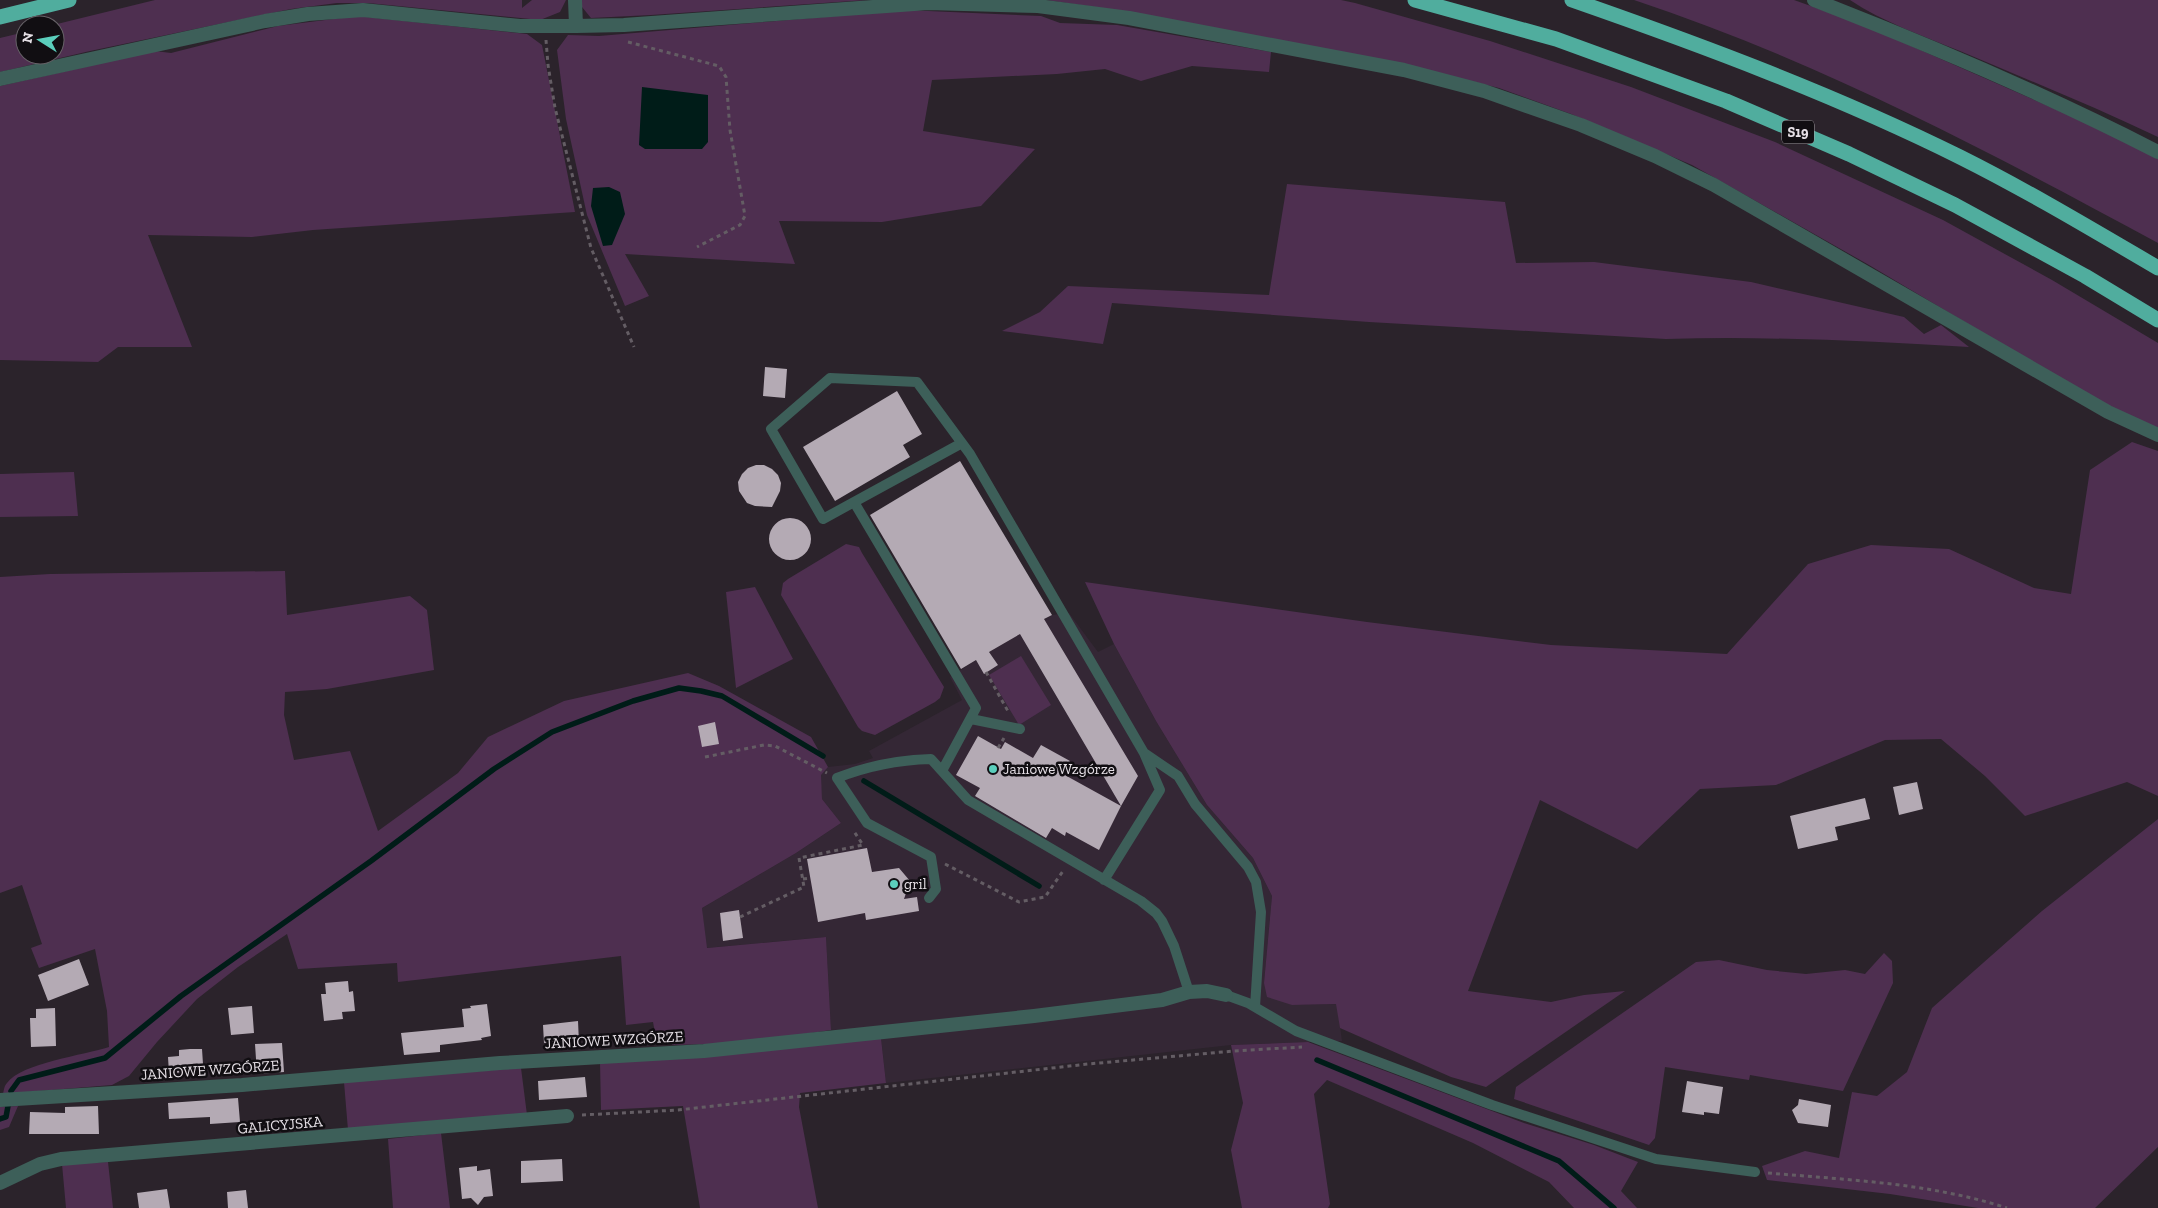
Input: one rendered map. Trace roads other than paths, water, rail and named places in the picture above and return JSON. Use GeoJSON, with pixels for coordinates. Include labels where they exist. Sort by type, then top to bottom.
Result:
{"type":"FeatureCollection","features":[{"type":"Feature","properties":{"kind":"highway"},"geometry":{"type":"LineString","coordinates":[[0,17],[69,0]]}},
{"type":"Feature","properties":{"kind":"highway","name":"S19"},"geometry":{"type":"LineString","coordinates":[[1415,0],[1556,38],[1726,101],[1849,154],[1956,205],[2085,276],[2158,320]]}},
{"type":"Feature","properties":{"kind":"highway"},"geometry":{"type":"LineString","coordinates":[[1572,0],[1695,43],[1859,111],[1961,158],[2158,268]]}},
{"type":"Feature","properties":{"kind":"street"},"geometry":{"type":"LineString","coordinates":[[574,0],[576,26]]}},
{"type":"Feature","properties":{"kind":"street"},"geometry":{"type":"LineString","coordinates":[[1814,0],[1859,17],[2088,116],[2158,152]]}},
{"type":"Feature","properties":{"kind":"street"},"geometry":{"type":"LineString","coordinates":[[0,79],[265,21],[308,14],[363,10],[545,27],[616,25],[928,3],[1038,6],[1130,18],[1384,66],[1484,91],[1581,125],[1655,156],[1714,185],[2108,412],[2158,435]]}},
{"type":"Feature","properties":{"kind":"street","name":"JANIOWE WZGÓRZE"},"geometry":{"type":"LineString","coordinates":[[0,1100],[242,1085],[500,1063],[704,1050],[1034,1016],[1162,1000],[1189,992],[1207,991],[1226,995]]}},
{"type":"Feature","properties":{"kind":"street","name":"GALICYJSKA"},"geometry":{"type":"LineString","coordinates":[[0,1183],[40,1164],[62,1159],[567,1116]]}},
{"type":"Feature","properties":{"kind":"lane"},"geometry":{"type":"LineString","coordinates":[[962,443],[824,518],[771,429],[830,378],[917,382],[962,443],[1144,753],[1160,790],[1104,880]]}},
{"type":"Feature","properties":{"kind":"lane"},"geometry":{"type":"LineString","coordinates":[[854,502],[976,708],[942,771]]}},
{"type":"Feature","properties":{"kind":"lane"},"geometry":{"type":"LineString","coordinates":[[971,719],[1020,728]]}},
{"type":"Feature","properties":{"kind":"lane"},"geometry":{"type":"LineString","coordinates":[[1144,753],[1178,776],[1195,804],[1248,867],[1256,882],[1261,912],[1255,1007]]}},
{"type":"Feature","properties":{"kind":"lane"},"geometry":{"type":"LineString","coordinates":[[929,898],[936,889],[931,857],[867,823],[837,778],[863,768],[913,759],[931,759],[968,800],[1140,901],[1156,913],[1174,946],[1189,992]]}},
{"type":"Feature","properties":{"kind":"lane"},"geometry":{"type":"LineString","coordinates":[[1226,995],[1255,1007],[1296,1031],[1492,1105],[1544,1120],[1656,1159],[1755,1172]]}},
{"type":"Feature","properties":{"kind":"waterway"},"geometry":{"type":"LineString","coordinates":[[11,1091],[19,1080],[105,1058],[181,996],[371,861],[494,769],[552,732],[633,701],[679,688],[722,696],[823,756]]}},
{"type":"Feature","properties":{"kind":"waterway"},"geometry":{"type":"LineString","coordinates":[[864,781],[1039,886]]}},
{"type":"Feature","properties":{"kind":"waterway"},"geometry":{"type":"LineString","coordinates":[[1317,1060],[1559,1161],[1614,1208]]}},
{"type":"Feature","properties":{"kind":"waterway"},"geometry":{"type":"LineString","coordinates":[[0,1119],[6,1117],[8,1106]]}},
{"type":"Feature","properties":{"kind":"place","name":"Janiowe Wzgórze"},"geometry":{"type":"Point","coordinates":[993,769]}},
{"type":"Feature","properties":{"kind":"place","name":"gril"},"geometry":{"type":"Point","coordinates":[894,884]}}]}
